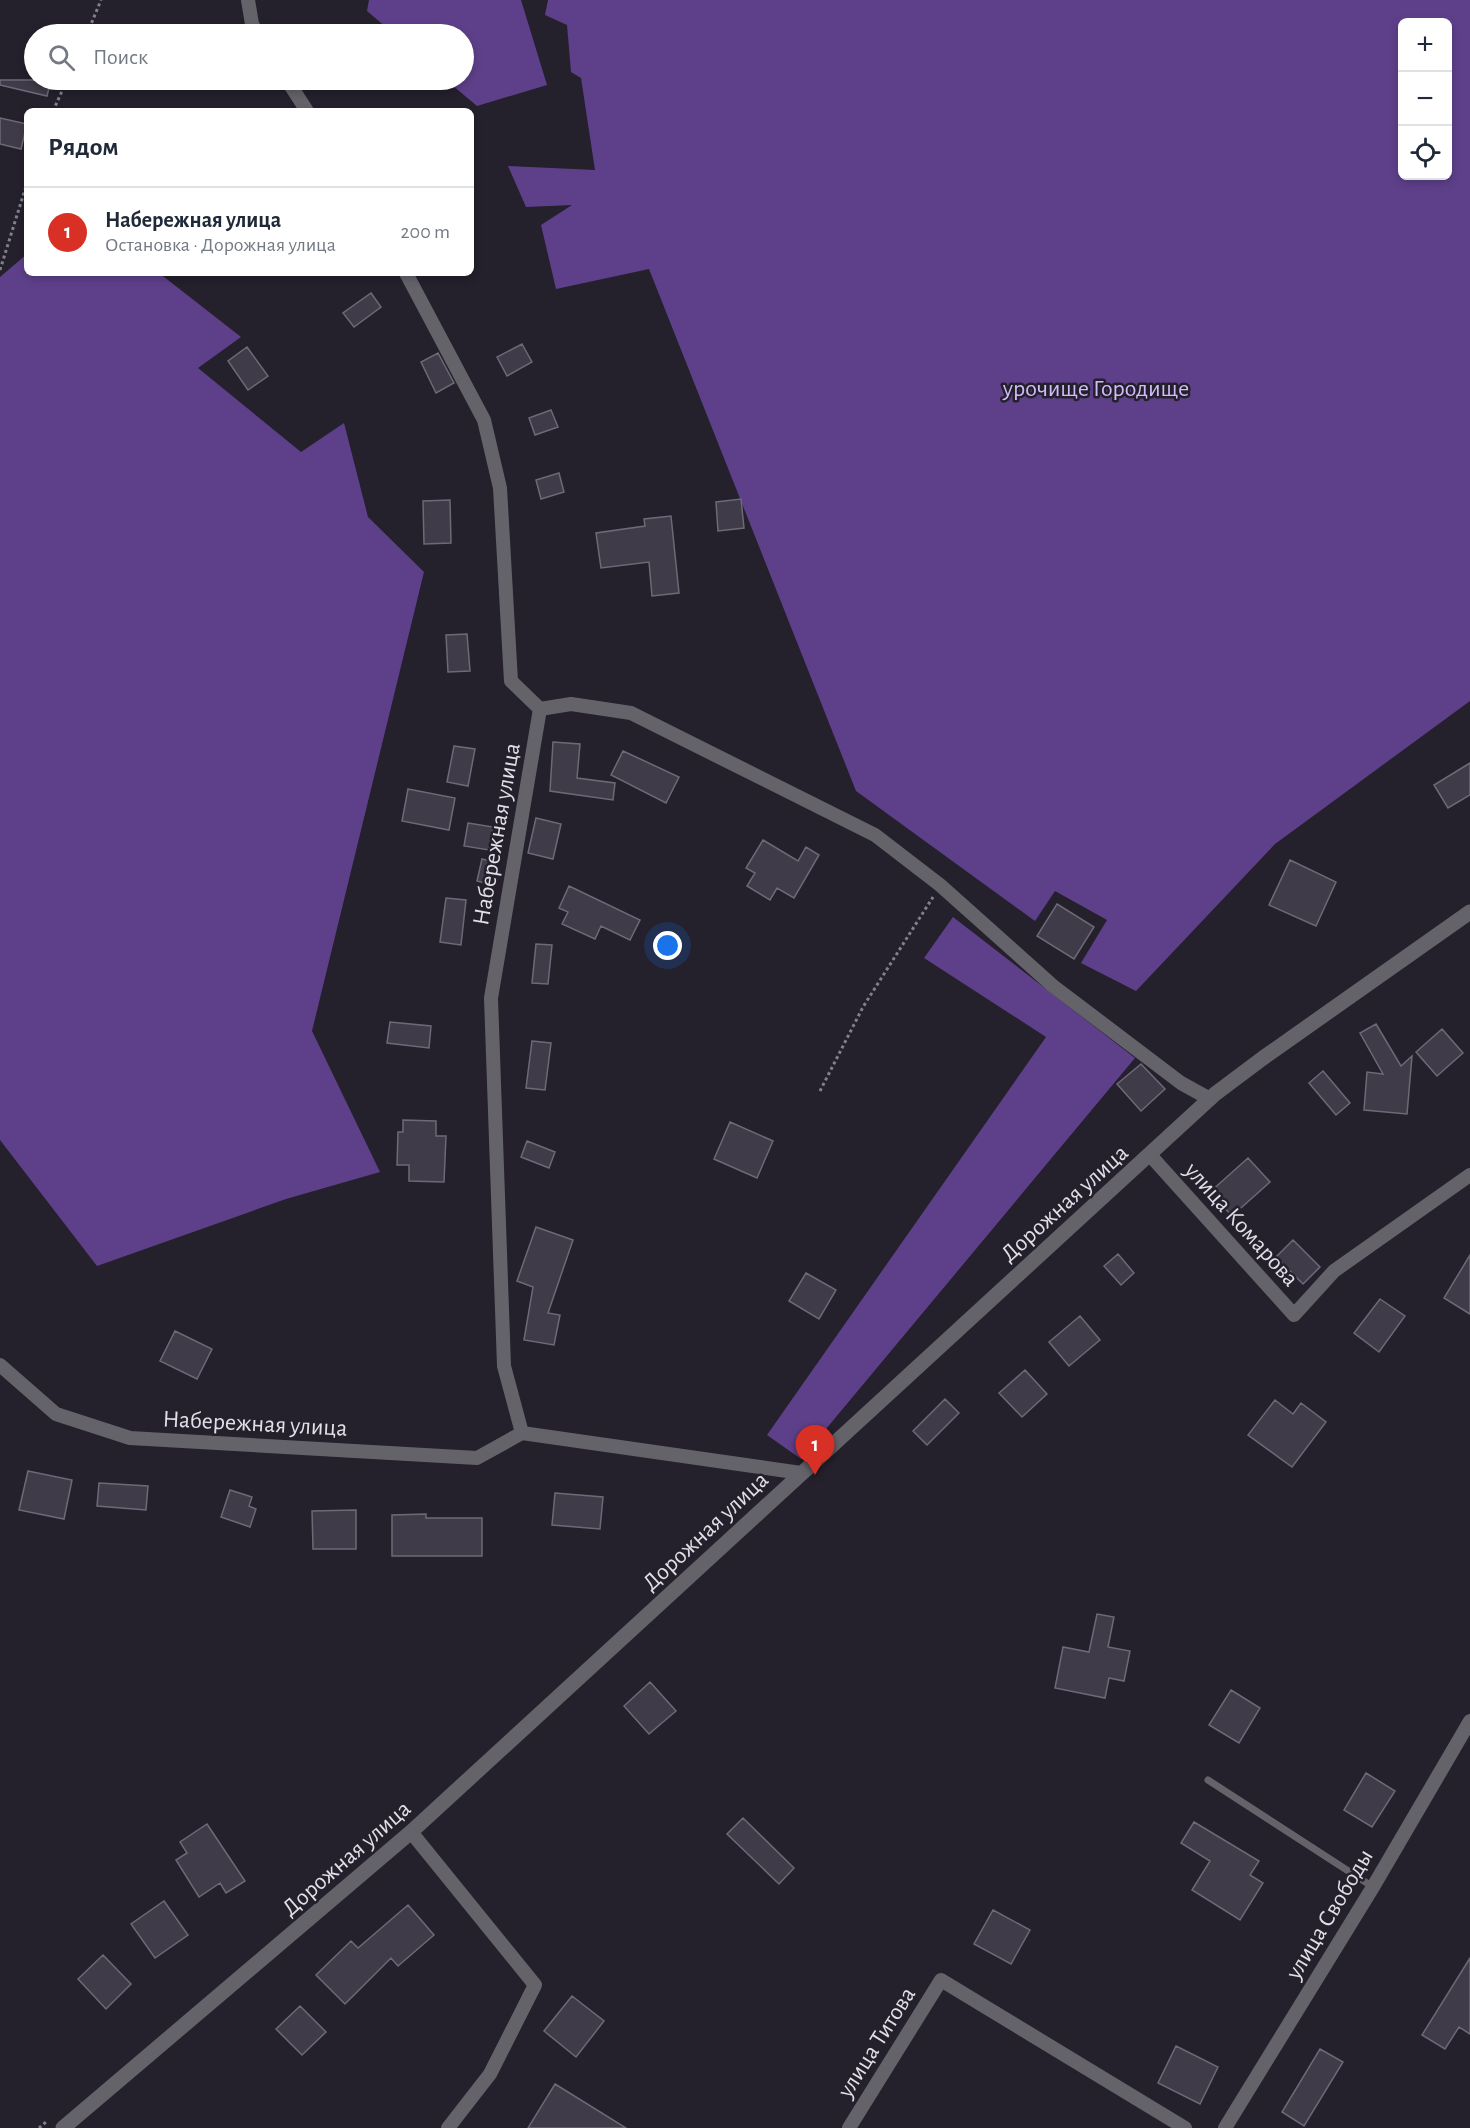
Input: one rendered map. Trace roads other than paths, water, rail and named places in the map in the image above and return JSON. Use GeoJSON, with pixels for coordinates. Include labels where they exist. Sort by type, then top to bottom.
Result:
{"type":"FeatureCollection","features":[{"type":"Feature","properties":{"kind":"street"},"geometry":{"type":"LineString","coordinates":[[248,0],[252,24]]}},
{"type":"Feature","properties":{"kind":"street"},"geometry":{"type":"LineString","coordinates":[[293,90],[305,108]]}},
{"type":"Feature","properties":{"kind":"street"},"geometry":{"type":"LineString","coordinates":[[408,276],[484,420],[500,488],[511,681],[540,709],[571,704],[631,713],[875,835],[940,885],[1053,986],[1181,1083],[1210,1099]]}},
{"type":"Feature","properties":{"kind":"street","name":"Набережная улица"},"geometry":{"type":"LineString","coordinates":[[0,1365],[56,1414],[130,1438],[477,1458],[522,1433],[504,1366],[491,998],[540,709]]}},
{"type":"Feature","properties":{"kind":"street","name":"Дорожная улица"},"geometry":{"type":"LineString","coordinates":[[63,2128],[411,1832],[1210,1099],[1272,1051],[1470,912]]}},
{"type":"Feature","properties":{"kind":"street","name":"улица Комарова"},"geometry":{"type":"LineString","coordinates":[[1150,1155],[1294,1315],[1334,1271],[1470,1175]]}},
{"type":"Feature","properties":{"kind":"street"},"geometry":{"type":"LineString","coordinates":[[522,1433],[801,1473]]}},
{"type":"Feature","properties":{"kind":"street","name":"улица Свободы"},"geometry":{"type":"LineString","coordinates":[[1225,2128],[1373,1887],[1470,1721]]}},
{"type":"Feature","properties":{"kind":"street"},"geometry":{"type":"LineString","coordinates":[[411,1832],[535,1985],[489,2074],[448,2128]]}},
{"type":"Feature","properties":{"kind":"street","name":"улица Титова"},"geometry":{"type":"LineString","coordinates":[[849,2128],[941,1980],[1185,2128]]}},
{"type":"Feature","properties":{"kind":"lane"},"geometry":{"type":"LineString","coordinates":[[1208,1780],[1373,1887]]}},
{"type":"Feature","properties":{"kind":"place","name":"Набережная улица"},"geometry":{"type":"Point","coordinates":[815,1475]}},
{"type":"Feature","properties":{"kind":"park label","name":"урочище Городище"},"geometry":{"type":"Point","coordinates":[1096,388]}}]}
